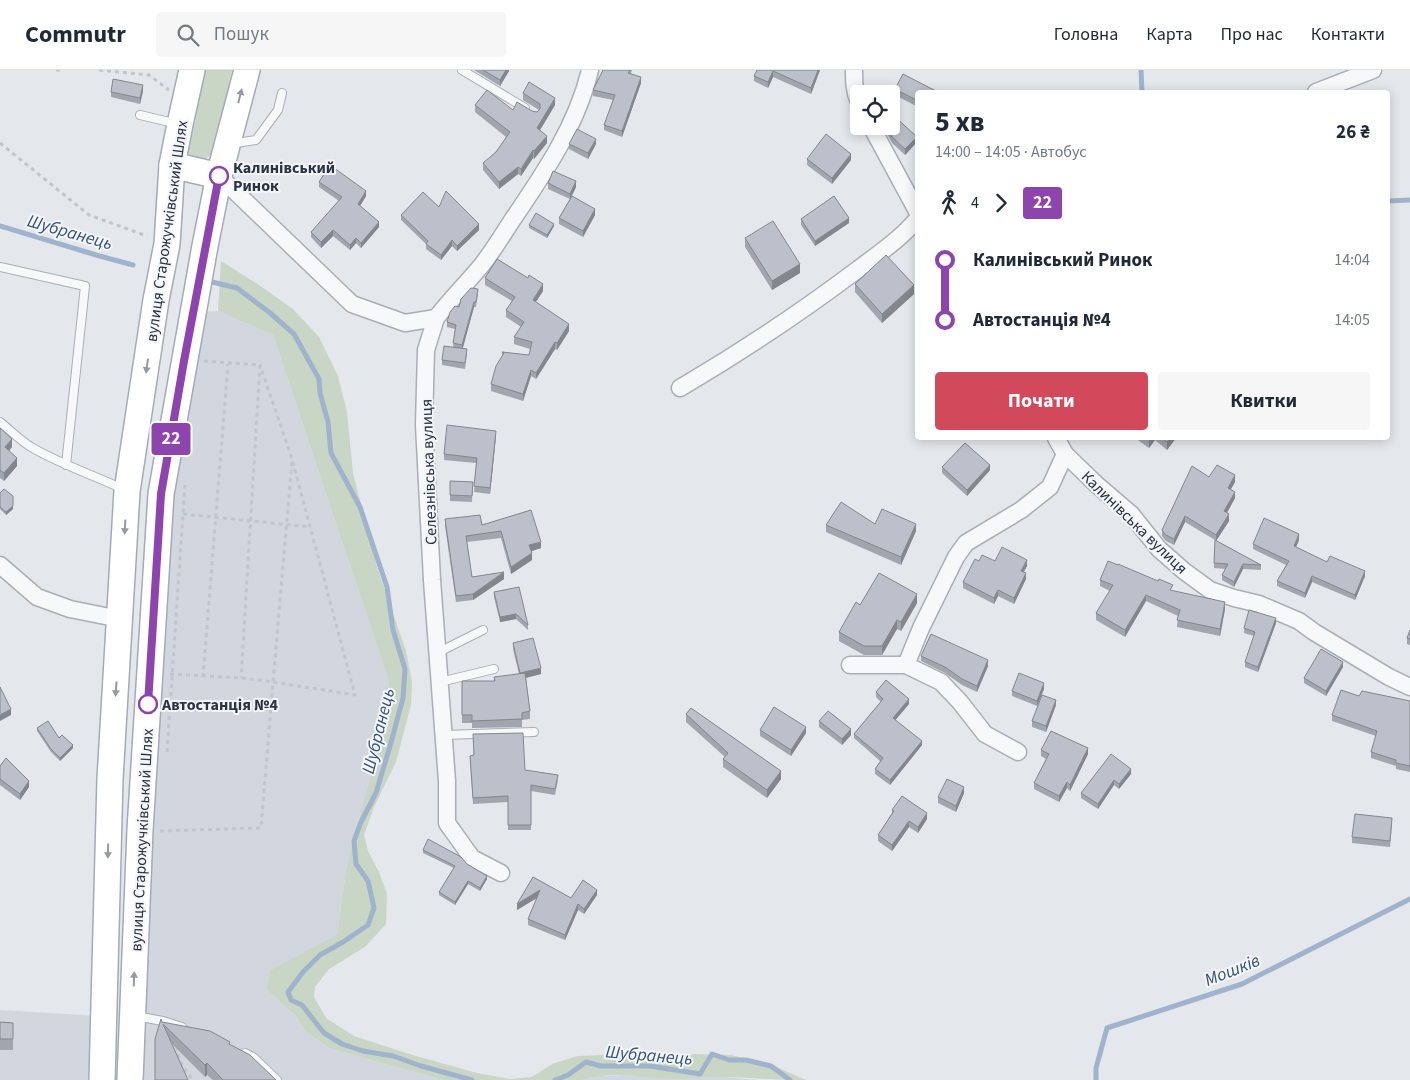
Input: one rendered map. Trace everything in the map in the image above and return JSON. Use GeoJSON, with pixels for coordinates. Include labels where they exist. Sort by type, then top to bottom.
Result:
{"type":"FeatureCollection","features":[{"type":"Feature","properties":{"kind":"main road","name":"вулиця Старожучківський Шлях"},"geometry":{"type":"LineString","coordinates":[[102,1080],[110,779],[128,491],[156,300],[167,244],[172,165],[192,70]]}},
{"type":"Feature","properties":{"kind":"main road","name":"вулиця Старожучківський Шлях"},"geometry":{"type":"LineString","coordinates":[[130,1080],[133,1015],[155,828],[168,507],[184,361],[219,176],[247,70]]}},
{"type":"Feature","properties":{"kind":"main road"},"geometry":{"type":"LineString","coordinates":[[172,165],[219,176]]}},
{"type":"Feature","properties":{"kind":"main road"},"geometry":{"type":"LineString","coordinates":[[128,491],[168,507]]}},
{"type":"Feature","properties":{"kind":"street"},"geometry":{"type":"LineString","coordinates":[[219,176],[352,304],[406,323],[436,318],[481,265],[543,176],[572,125],[586,88],[590,70]]}},
{"type":"Feature","properties":{"kind":"street"},"geometry":{"type":"LineString","coordinates":[[854,70],[854,85]]}},
{"type":"Feature","properties":{"kind":"street"},"geometry":{"type":"LineString","coordinates":[[1321,90],[1373,70]]}},
{"type":"Feature","properties":{"kind":"street"},"geometry":{"type":"LineString","coordinates":[[876,135],[915,207]]}},
{"type":"Feature","properties":{"kind":"street"},"geometry":{"type":"LineString","coordinates":[[680,388],[732,358],[840,283],[907,232],[915,222]]}},
{"type":"Feature","properties":{"kind":"street","name":"Селезнівська вулиця"},"geometry":{"type":"LineString","coordinates":[[436,318],[426,350],[424,426],[432,580],[447,780],[447,823],[472,858],[501,873]]}},
{"type":"Feature","properties":{"kind":"street","name":"Калинівська вулиця"},"geometry":{"type":"LineString","coordinates":[[1057,440],[1065,454],[1131,514],[1158,549],[1210,590],[1259,604],[1299,621],[1389,677],[1410,687]]}},
{"type":"Feature","properties":{"kind":"street"},"geometry":{"type":"LineString","coordinates":[[906,665],[921,628],[956,557],[966,543],[1020,510],[1050,487],[1065,454]]}},
{"type":"Feature","properties":{"kind":"street"},"geometry":{"type":"LineString","coordinates":[[0,565],[37,598],[70,609],[120,619]]}},
{"type":"Feature","properties":{"kind":"street"},"geometry":{"type":"LineString","coordinates":[[850,665],[906,665],[941,682],[960,702],[985,734],[1018,752]]}},
{"type":"Feature","properties":{"kind":"lane"},"geometry":{"type":"LineString","coordinates":[[462,70],[535,114]]}},
{"type":"Feature","properties":{"kind":"lane"},"geometry":{"type":"LineString","coordinates":[[228,145],[256,140],[278,110],[282,93]]}},
{"type":"Feature","properties":{"kind":"lane"},"geometry":{"type":"LineString","coordinates":[[140,115],[182,113]]}},
{"type":"Feature","properties":{"kind":"lane"},"geometry":{"type":"LineString","coordinates":[[0,267],[84,286],[66,465]]}},
{"type":"Feature","properties":{"kind":"lane"},"geometry":{"type":"LineString","coordinates":[[0,422],[29,446],[66,465],[128,491]]}},
{"type":"Feature","properties":{"kind":"lane"},"geometry":{"type":"LineString","coordinates":[[437,653],[483,630]]}},
{"type":"Feature","properties":{"kind":"lane"},"geometry":{"type":"LineString","coordinates":[[440,682],[494,669]]}},
{"type":"Feature","properties":{"kind":"lane"},"geometry":{"type":"LineString","coordinates":[[444,735],[534,732]]}},
{"type":"Feature","properties":{"kind":"lane"},"geometry":{"type":"LineString","coordinates":[[133,1015],[163,1021],[192,1030]]}},
{"type":"Feature","properties":{"kind":"lane"},"geometry":{"type":"LineString","coordinates":[[238,1050],[253,1058],[277,1080]]}},
{"type":"Feature","properties":{"kind":"path"},"geometry":{"type":"LineString","coordinates":[[56,70],[63,70]]}},
{"type":"Feature","properties":{"kind":"path"},"geometry":{"type":"LineString","coordinates":[[100,70],[150,75],[182,113]]}},
{"type":"Feature","properties":{"kind":"path"},"geometry":{"type":"LineString","coordinates":[[0,143],[89,214],[167,244]]}},
{"type":"Feature","properties":{"kind":"path"},"geometry":{"type":"LineString","coordinates":[[184,361],[260,365]]}},
{"type":"Feature","properties":{"kind":"path"},"geometry":{"type":"LineString","coordinates":[[203,677],[228,364]]}},
{"type":"Feature","properties":{"kind":"path"},"geometry":{"type":"LineString","coordinates":[[161,674],[242,678],[355,695],[292,459],[260,365]]}},
{"type":"Feature","properties":{"kind":"path"},"geometry":{"type":"LineString","coordinates":[[242,678],[260,365]]}},
{"type":"Feature","properties":{"kind":"path"},"geometry":{"type":"LineString","coordinates":[[155,828],[261,828],[292,459]]}},
{"type":"Feature","properties":{"kind":"path"},"geometry":{"type":"LineString","coordinates":[[167,757],[161,674],[168,507],[186,475]]}},
{"type":"Feature","properties":{"kind":"path"},"geometry":{"type":"LineString","coordinates":[[168,507],[216,517],[311,527]]}},
{"type":"Feature","properties":{"kind":"path"},"geometry":{"type":"LineString","coordinates":[[176,1025],[178,1056],[181,1065],[193,1080]]}},
{"type":"Feature","properties":{"kind":"shaded area"},"geometry":{"type":"Polygon","coordinates":[[[218,311],[273,335],[389,681],[383,730],[347,864],[337,936],[270,970],[266,989],[296,1016],[306,1032],[329,1048],[443,1080],[125,1080],[185,313],[218,311]]]}},
{"type":"Feature","properties":{"kind":"shaded area"},"geometry":{"type":"Polygon","coordinates":[[[0,1010],[98,1016],[95,1080],[0,1080],[0,1010]]]}},
{"type":"Feature","properties":{"kind":"shaded area"},"geometry":{"type":"Polygon","coordinates":[[[636,1075],[671,1079],[724,1077],[758,1080],[582,1080],[596,1076],[636,1075]]]}},
{"type":"Feature","properties":{"kind":"green space"},"geometry":{"type":"Polygon","coordinates":[[[199,70],[232,70],[214,152],[205,159],[199,160],[188,156],[185,145],[199,70]]]}},
{"type":"Feature","properties":{"kind":"green space"},"geometry":{"type":"Polygon","coordinates":[[[221,261],[293,309],[319,337],[338,376],[347,412],[353,473],[377,567],[406,651],[412,682],[411,705],[396,762],[374,807],[364,835],[368,851],[379,872],[387,894],[386,924],[366,946],[328,970],[315,987],[314,997],[326,1018],[354,1036],[477,1073],[510,1079],[532,1077],[552,1064],[578,1056],[602,1055],[675,1063],[693,1054],[731,1055],[772,1065],[806,1080],[726,1077],[673,1079],[605,1075],[582,1080],[443,1080],[329,1048],[306,1032],[296,1016],[266,989],[270,970],[337,935],[347,864],[383,730],[389,681],[273,335],[218,311],[221,261]]]}},
{"type":"Feature","properties":{"kind":"building"},"geometry":{"type":"Polygon","coordinates":[[[483,70],[506,70],[500,80],[483,70]]]}},
{"type":"Feature","properties":{"kind":"building"},"geometry":{"type":"Polygon","coordinates":[[[603,70],[630,70],[628,73],[641,77],[622,131],[604,125],[615,95],[593,90],[603,70]]]}},
{"type":"Feature","properties":{"kind":"building"},"geometry":{"type":"Polygon","coordinates":[[[757,70],[818,70],[811,88],[773,71],[768,82],[754,76],[757,70]]]}},
{"type":"Feature","properties":{"kind":"building"},"geometry":{"type":"Polygon","coordinates":[[[903,74],[934,90],[915,90],[915,99],[900,92],[900,85],[897,85],[903,74]]]}},
{"type":"Feature","properties":{"kind":"building"},"geometry":{"type":"Polygon","coordinates":[[[113,79],[143,85],[140,98],[111,92],[113,79]]]}},
{"type":"Feature","properties":{"kind":"building"},"geometry":{"type":"Polygon","coordinates":[[[529,82],[555,98],[537,128],[547,136],[533,150],[521,169],[518,167],[499,182],[483,163],[496,152],[510,132],[475,105],[487,90],[513,110],[517,102],[537,112],[540,109],[540,104],[523,93],[529,82]]]}},
{"type":"Feature","properties":{"kind":"building"},"geometry":{"type":"Polygon","coordinates":[[[900,121],[915,135],[915,139],[905,149],[891,135],[900,135],[900,121]]]}},
{"type":"Feature","properties":{"kind":"building"},"geometry":{"type":"Polygon","coordinates":[[[577,129],[596,139],[588,153],[569,144],[577,129]]]}},
{"type":"Feature","properties":{"kind":"building"},"geometry":{"type":"Polygon","coordinates":[[[826,134],[851,154],[832,178],[807,159],[826,134]]]}},
{"type":"Feature","properties":{"kind":"building"},"geometry":{"type":"Polygon","coordinates":[[[330,165],[366,191],[358,204],[379,222],[361,243],[356,238],[350,245],[333,230],[321,242],[311,232],[342,197],[319,182],[330,165]]]}},
{"type":"Feature","properties":{"kind":"building"},"geometry":{"type":"Polygon","coordinates":[[[553,171],[576,181],[570,194],[548,183],[553,171]]]}},
{"type":"Feature","properties":{"kind":"building"},"geometry":{"type":"Polygon","coordinates":[[[446,191],[479,224],[457,246],[452,240],[441,255],[426,244],[428,241],[401,215],[423,192],[439,207],[446,191]]]}},
{"type":"Feature","properties":{"kind":"building"},"geometry":{"type":"Polygon","coordinates":[[[572,196],[595,209],[583,231],[559,218],[572,196]]]}},
{"type":"Feature","properties":{"kind":"building"},"geometry":{"type":"Polygon","coordinates":[[[834,196],[849,218],[815,241],[801,219],[834,196]]]}},
{"type":"Feature","properties":{"kind":"building"},"geometry":{"type":"Polygon","coordinates":[[[536,213],[554,224],[547,235],[529,225],[536,213]]]}},
{"type":"Feature","properties":{"kind":"building"},"geometry":{"type":"Polygon","coordinates":[[[773,221],[800,264],[772,281],[745,238],[773,221]]]}},
{"type":"Feature","properties":{"kind":"building"},"geometry":{"type":"Polygon","coordinates":[[[886,255],[914,285],[882,314],[855,284],[886,255]]]}},
{"type":"Feature","properties":{"kind":"building"},"geometry":{"type":"Polygon","coordinates":[[[497,259],[528,278],[529,275],[543,284],[533,300],[569,324],[557,343],[555,342],[536,373],[531,370],[523,394],[491,384],[496,366],[504,353],[502,352],[529,355],[532,342],[514,337],[524,322],[506,310],[515,297],[485,278],[497,259]]]}},
{"type":"Feature","properties":{"kind":"building"},"geometry":{"type":"Polygon","coordinates":[[[471,288],[478,289],[476,302],[474,302],[462,345],[453,343],[456,325],[447,322],[450,312],[455,306],[459,307],[461,299],[471,288]]]}},
{"type":"Feature","properties":{"kind":"building"},"geometry":{"type":"Polygon","coordinates":[[[444,346],[467,349],[465,363],[442,360],[444,346]]]}},
{"type":"Feature","properties":{"kind":"building"},"geometry":{"type":"Polygon","coordinates":[[[447,425],[496,431],[490,488],[474,486],[477,458],[444,454],[447,425]]]}},
{"type":"Feature","properties":{"kind":"building"},"geometry":{"type":"Polygon","coordinates":[[[0,428],[12,439],[5,447],[17,458],[4,473],[0,470],[0,428]]]}},
{"type":"Feature","properties":{"kind":"building"},"geometry":{"type":"Polygon","coordinates":[[[965,443],[990,465],[967,490],[942,467],[965,443]]]}},
{"type":"Feature","properties":{"kind":"building"},"geometry":{"type":"Polygon","coordinates":[[[1217,465],[1235,475],[1228,488],[1235,492],[1224,511],[1229,514],[1216,535],[1185,516],[1174,539],[1166,535],[1162,530],[1192,466],[1209,477],[1217,465]]]}},
{"type":"Feature","properties":{"kind":"building"},"geometry":{"type":"Polygon","coordinates":[[[450,481],[473,482],[472,496],[450,495],[450,481]]]}},
{"type":"Feature","properties":{"kind":"building"},"geometry":{"type":"Polygon","coordinates":[[[4,489],[13,496],[13,506],[6,512],[0,507],[0,493],[4,489]]]}},
{"type":"Feature","properties":{"kind":"building"},"geometry":{"type":"Polygon","coordinates":[[[841,502],[875,524],[882,509],[916,524],[901,557],[826,525],[841,502]]]}},
{"type":"Feature","properties":{"kind":"building"},"geometry":{"type":"Polygon","coordinates":[[[531,510],[541,542],[529,545],[532,553],[511,567],[501,531],[466,536],[472,577],[504,572],[473,594],[456,596],[445,519],[480,515],[482,525],[531,510]]]}},
{"type":"Feature","properties":{"kind":"building"},"geometry":{"type":"Polygon","coordinates":[[[1264,518],[1299,534],[1294,546],[1327,562],[1330,556],[1365,571],[1355,595],[1312,576],[1305,593],[1277,581],[1289,561],[1253,544],[1264,518]]]}},
{"type":"Feature","properties":{"kind":"building"},"geometry":{"type":"Polygon","coordinates":[[[1215,540],[1261,565],[1243,564],[1234,582],[1222,575],[1228,564],[1214,563],[1215,540]]]}},
{"type":"Feature","properties":{"kind":"building"},"geometry":{"type":"Polygon","coordinates":[[[1002,547],[1027,560],[1021,571],[1026,573],[1014,598],[998,590],[994,598],[963,582],[975,559],[979,561],[982,555],[995,561],[1002,547]]]}},
{"type":"Feature","properties":{"kind":"building"},"geometry":{"type":"Polygon","coordinates":[[[1108,561],[1173,585],[1170,590],[1225,602],[1220,629],[1177,620],[1180,610],[1146,595],[1125,630],[1096,613],[1113,585],[1100,580],[1108,561]]]}},
{"type":"Feature","properties":{"kind":"building"},"geometry":{"type":"Polygon","coordinates":[[[879,573],[917,594],[901,622],[897,620],[882,646],[864,646],[839,632],[856,602],[860,605],[879,573]]]}},
{"type":"Feature","properties":{"kind":"building"},"geometry":{"type":"Polygon","coordinates":[[[519,587],[528,625],[516,614],[500,617],[494,592],[519,587]]]}},
{"type":"Feature","properties":{"kind":"building"},"geometry":{"type":"Polygon","coordinates":[[[1249,610],[1276,618],[1258,667],[1245,662],[1255,632],[1244,628],[1249,610]]]}},
{"type":"Feature","properties":{"kind":"building"},"geometry":{"type":"Polygon","coordinates":[[[931,634],[988,660],[977,686],[962,679],[945,667],[921,656],[931,634]]]}},
{"type":"Feature","properties":{"kind":"building"},"geometry":{"type":"Polygon","coordinates":[[[533,638],[541,668],[520,673],[513,643],[533,638]]]}},
{"type":"Feature","properties":{"kind":"building"},"geometry":{"type":"Polygon","coordinates":[[[1321,649],[1343,662],[1326,691],[1304,678],[1321,649]]]}},
{"type":"Feature","properties":{"kind":"building"},"geometry":{"type":"Polygon","coordinates":[[[525,673],[530,711],[522,713],[522,719],[472,721],[472,715],[462,715],[462,681],[495,681],[494,677],[525,673]]]}},
{"type":"Feature","properties":{"kind":"building"},"geometry":{"type":"Polygon","coordinates":[[[1019,673],[1044,683],[1037,701],[1012,691],[1019,673]]]}},
{"type":"Feature","properties":{"kind":"building"},"geometry":{"type":"Polygon","coordinates":[[[886,680],[909,699],[893,718],[922,741],[890,780],[875,769],[883,758],[854,734],[883,699],[876,692],[886,680]]]}},
{"type":"Feature","properties":{"kind":"building"},"geometry":{"type":"Polygon","coordinates":[[[0,687],[11,709],[0,715],[0,687]]]}},
{"type":"Feature","properties":{"kind":"building"},"geometry":{"type":"Polygon","coordinates":[[[1341,690],[1359,696],[1362,691],[1410,701],[1410,766],[1396,763],[1396,760],[1371,752],[1377,731],[1332,715],[1341,690]]]}},
{"type":"Feature","properties":{"kind":"building"},"geometry":{"type":"Polygon","coordinates":[[[1042,695],[1056,700],[1046,726],[1032,721],[1042,695]]]}},
{"type":"Feature","properties":{"kind":"building"},"geometry":{"type":"Polygon","coordinates":[[[774,707],[806,727],[791,750],[760,730],[774,707]]]}},
{"type":"Feature","properties":{"kind":"building"},"geometry":{"type":"Polygon","coordinates":[[[691,708],[781,771],[767,790],[723,759],[728,753],[686,714],[691,708]]]}},
{"type":"Feature","properties":{"kind":"building"},"geometry":{"type":"Polygon","coordinates":[[[828,711],[851,729],[842,739],[819,721],[828,711]]]}},
{"type":"Feature","properties":{"kind":"building"},"geometry":{"type":"Polygon","coordinates":[[[48,721],[59,738],[62,735],[73,745],[60,758],[51,749],[37,728],[48,721]]]}},
{"type":"Feature","properties":{"kind":"building"},"geometry":{"type":"Polygon","coordinates":[[[1051,731],[1088,748],[1070,785],[1067,782],[1059,796],[1034,783],[1049,754],[1041,750],[1051,731]]]}},
{"type":"Feature","properties":{"kind":"building"},"geometry":{"type":"Polygon","coordinates":[[[523,733],[525,770],[558,775],[555,789],[531,785],[531,825],[508,825],[508,796],[473,798],[470,756],[474,755],[473,734],[523,733]]]}},
{"type":"Feature","properties":{"kind":"building"},"geometry":{"type":"Polygon","coordinates":[[[1111,754],[1131,769],[1119,784],[1114,780],[1098,804],[1081,793],[1111,754]]]}},
{"type":"Feature","properties":{"kind":"building"},"geometry":{"type":"Polygon","coordinates":[[[6,758],[29,781],[20,794],[0,779],[0,766],[6,758]]]}},
{"type":"Feature","properties":{"kind":"building"},"geometry":{"type":"Polygon","coordinates":[[[947,779],[964,787],[956,806],[938,797],[947,779]]]}},
{"type":"Feature","properties":{"kind":"building"},"geometry":{"type":"Polygon","coordinates":[[[902,796],[927,813],[918,827],[909,821],[892,845],[878,835],[902,796]]]}},
{"type":"Feature","properties":{"kind":"building"},"geometry":{"type":"Polygon","coordinates":[[[1355,814],[1392,818],[1390,841],[1352,837],[1355,814]]]}},
{"type":"Feature","properties":{"kind":"building"},"geometry":{"type":"Polygon","coordinates":[[[428,839],[461,857],[467,864],[487,876],[480,888],[468,881],[455,902],[439,892],[455,866],[423,850],[428,839]]]}},
{"type":"Feature","properties":{"kind":"building"},"geometry":{"type":"Polygon","coordinates":[[[533,877],[571,898],[583,880],[597,890],[584,909],[578,904],[565,935],[528,919],[540,890],[517,904],[533,877]]]}},
{"type":"Feature","properties":{"kind":"building"},"geometry":{"type":"Polygon","coordinates":[[[161,1019],[162,1022],[210,1031],[250,1055],[276,1080],[223,1080],[207,1063],[205,1065],[163,1024],[188,1080],[155,1080],[155,1039],[161,1019]]]}},
{"type":"Feature","properties":{"kind":"building"},"geometry":{"type":"Polygon","coordinates":[[[0,1022],[13,1023],[13,1039],[0,1039],[0,1022]]]}},
{"type":"Feature","properties":{"kind":"waterway","name":"Мошків"},"geometry":{"type":"LineString","coordinates":[[1141,70],[1142,90]]}},
{"type":"Feature","properties":{"kind":"waterway","name":"Мошків"},"geometry":{"type":"LineString","coordinates":[[1390,201],[1410,200]]}},
{"type":"Feature","properties":{"kind":"waterway","name":"Шубранець"},"geometry":{"type":"LineString","coordinates":[[0,226],[133,265]]}},
{"type":"Feature","properties":{"kind":"waterway","name":"Шубранець"},"geometry":{"type":"LineString","coordinates":[[212,282],[237,288],[294,334],[319,379],[320,393],[328,422],[331,453],[360,507],[387,587],[393,630],[405,669],[403,698],[390,746],[376,793],[361,822],[354,841],[356,864],[368,881],[374,908],[368,925],[320,955],[303,972],[288,992],[291,1000],[302,1005],[324,1033],[342,1044],[363,1051],[393,1056],[472,1080]]}},
{"type":"Feature","properties":{"kind":"waterway","name":"Мошків"},"geometry":{"type":"LineString","coordinates":[[1096,1080],[1096,1068],[1107,1028],[1242,984],[1410,899]]}},
{"type":"Feature","properties":{"kind":"waterway","name":"Шубранець"},"geometry":{"type":"LineString","coordinates":[[555,1080],[568,1075],[586,1062],[601,1066],[650,1066],[700,1074],[712,1054],[729,1060],[746,1060],[771,1066],[790,1080]]}},
{"type":"Feature","properties":{"kind":"bus line","name":"22"},"geometry":{"type":"LineString","coordinates":[[148,704],[161,494],[219,176]]}},
{"type":"Feature","properties":{"kind":"place","name":"Калинівський Ринок"},"geometry":{"type":"Point","coordinates":[219,176]}},
{"type":"Feature","properties":{"kind":"place","name":"Автостанція №4"},"geometry":{"type":"Point","coordinates":[148,704]}}]}
